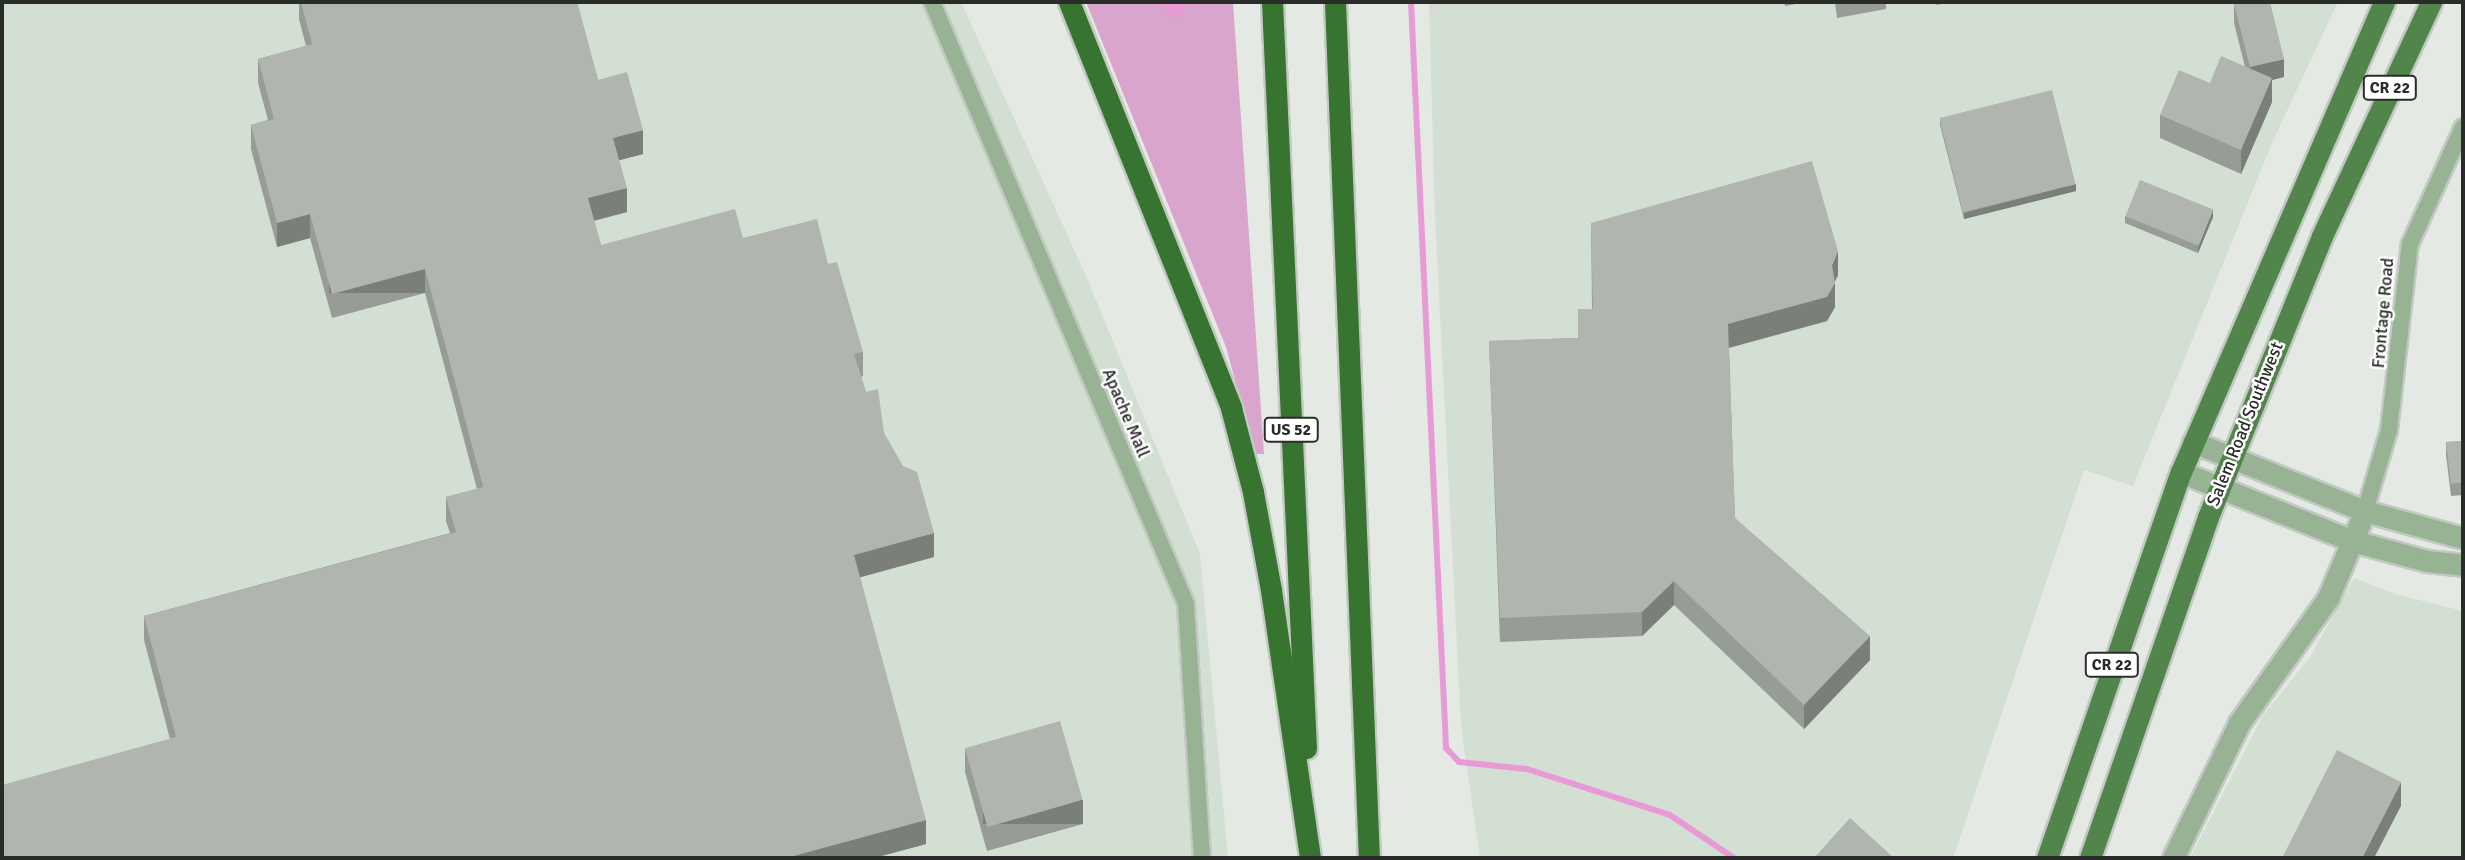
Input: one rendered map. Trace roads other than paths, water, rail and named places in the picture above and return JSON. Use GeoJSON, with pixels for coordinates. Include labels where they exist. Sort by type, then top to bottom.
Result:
{"type":"FeatureCollection","features":[{"type":"Feature","properties":{"kind":"highway"},"geometry":{"type":"LineString","coordinates":[[1069,2],[1231,408],[1253,492],[1271,590],[1310,858]]}},
{"type":"Feature","properties":{"kind":"highway","name":"US 52"},"geometry":{"type":"LineString","coordinates":[[1272,2],[1310,858]]}},
{"type":"Feature","properties":{"kind":"highway"},"geometry":{"type":"LineString","coordinates":[[1335,2],[1369,858]]}},
{"type":"Feature","properties":{"kind":"main road","name":"CR 22"},"geometry":{"type":"LineString","coordinates":[[2047,858],[2180,472],[2384,2]]}},
{"type":"Feature","properties":{"kind":"main road","name":"Salem Road Southwest"},"geometry":{"type":"LineString","coordinates":[[2090,858],[2219,487],[2322,236],[2431,2]]}},
{"type":"Feature","properties":{"kind":"street","name":"Apache Mall"},"geometry":{"type":"LineString","coordinates":[[932,2],[1186,604],[1192,640],[1202,858]]}},
{"type":"Feature","properties":{"kind":"street","name":"Frontage Road"},"geometry":{"type":"LineString","coordinates":[[2365,511],[2389,430],[2410,244],[2463,127]]}},
{"type":"Feature","properties":{"kind":"street"},"geometry":{"type":"LineString","coordinates":[[2193,442],[2365,511],[2463,538]]}},
{"type":"Feature","properties":{"kind":"street"},"geometry":{"type":"LineString","coordinates":[[2180,472],[2353,541],[2427,561],[2463,565]]}},
{"type":"Feature","properties":{"kind":"street"},"geometry":{"type":"LineString","coordinates":[[2173,858],[2218,760],[2304,637],[2353,541],[2365,511]]}},
{"type":"Feature","properties":{"kind":"waterway"},"geometry":{"type":"LineString","coordinates":[[1411,2],[1446,748],[1459,762],[1527,769],[1670,815],[1734,858]]}}]}
